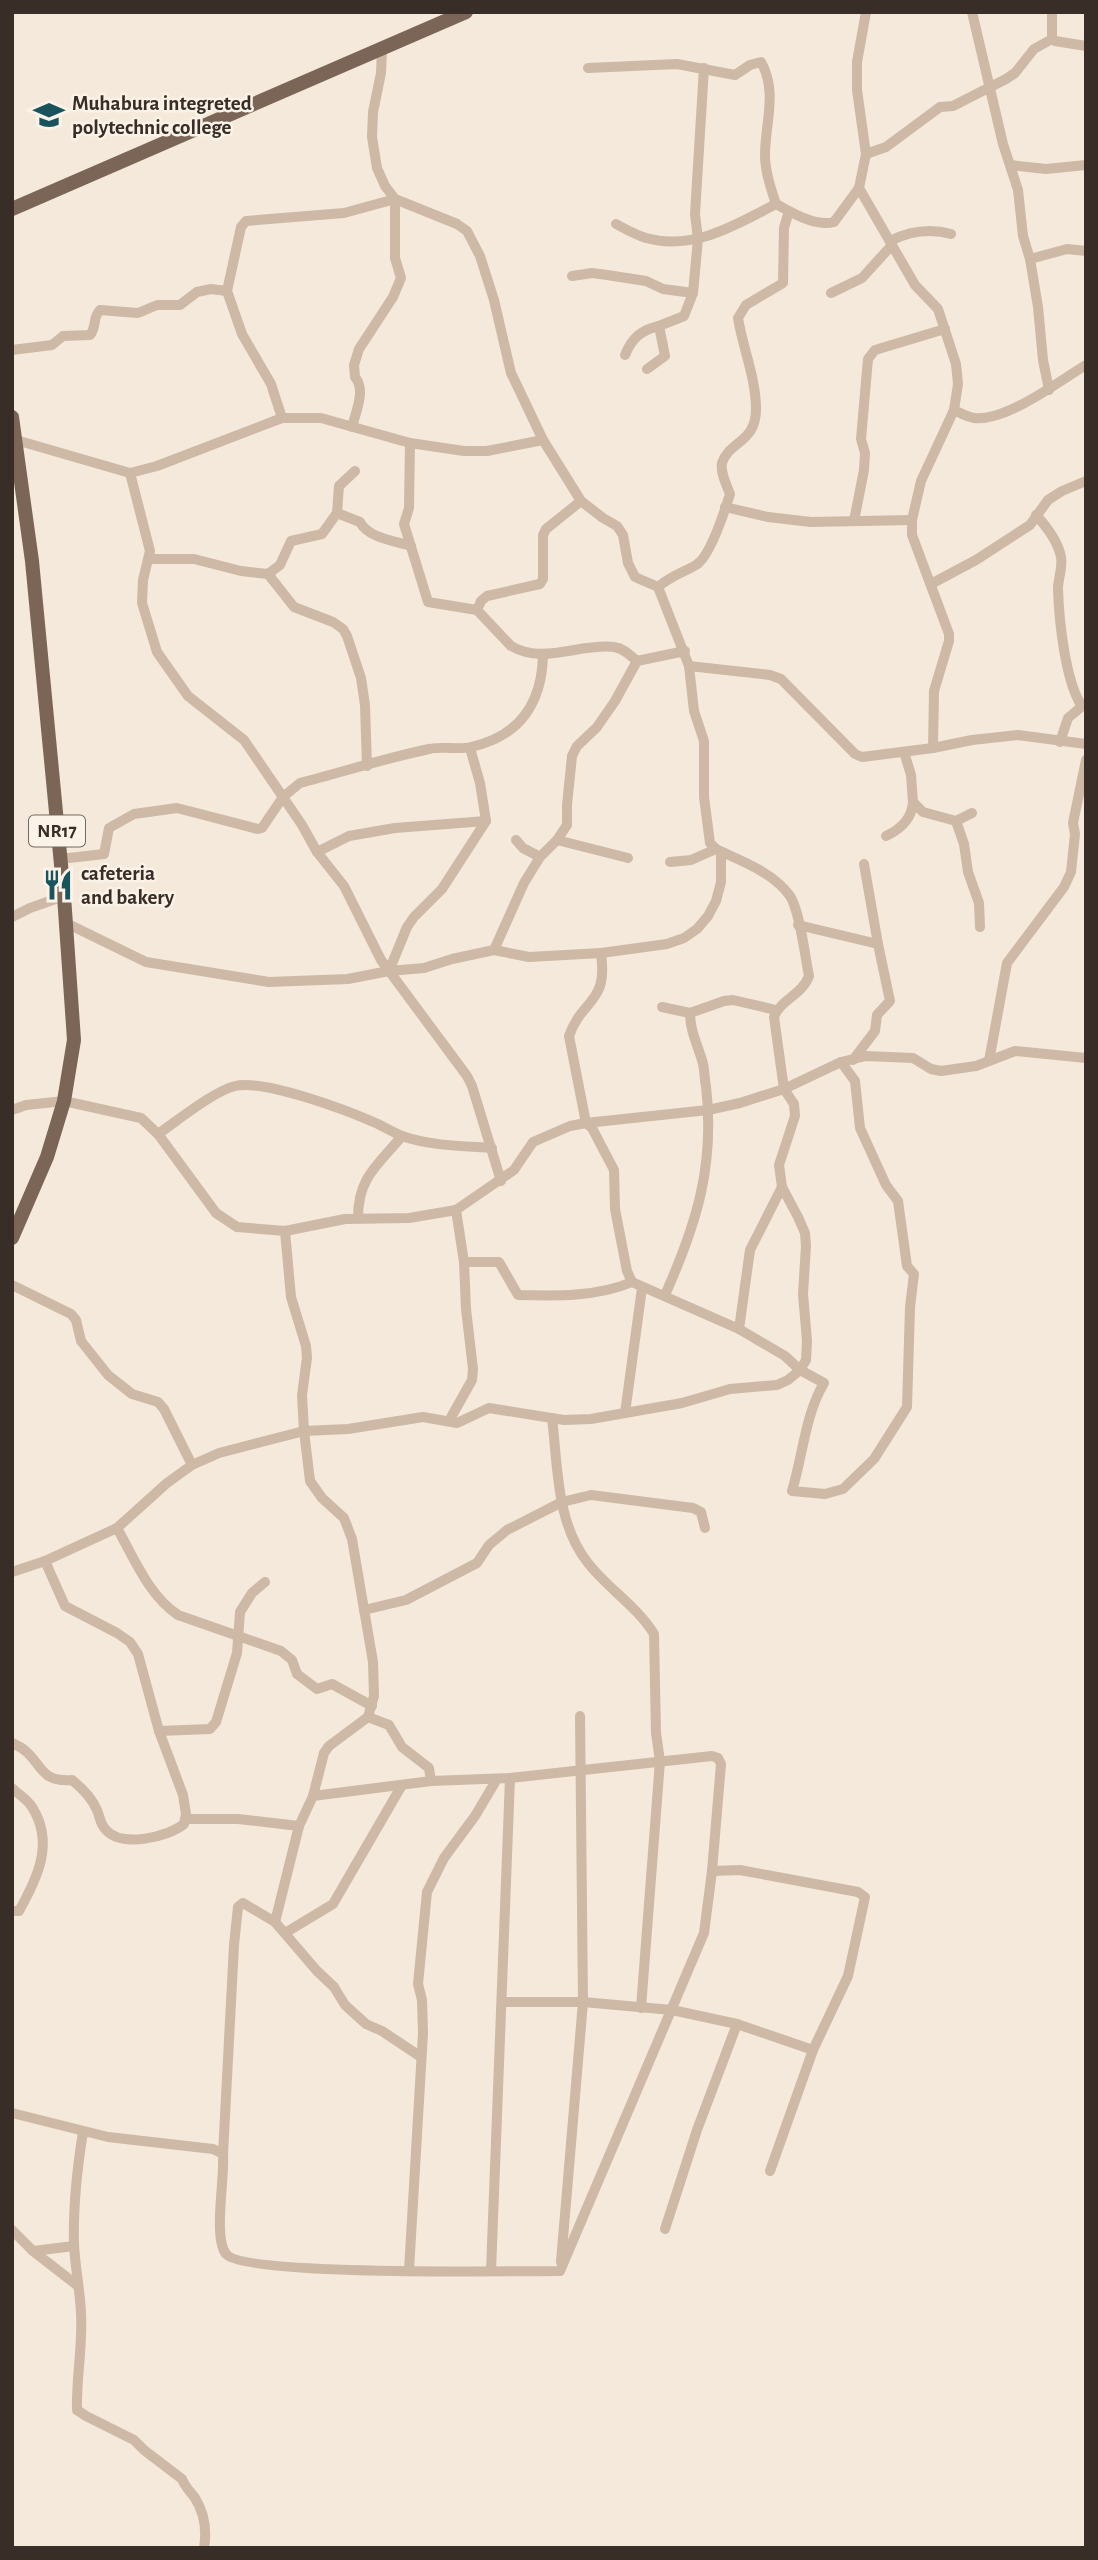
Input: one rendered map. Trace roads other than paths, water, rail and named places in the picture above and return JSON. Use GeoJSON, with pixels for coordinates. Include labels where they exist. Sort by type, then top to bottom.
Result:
{"type":"FeatureCollection","features":[{"type":"Feature","properties":{"kind":"main road"},"geometry":{"type":"LineString","coordinates":[[12,209],[466,12]]}},
{"type":"Feature","properties":{"kind":"main road","name":"NR17"},"geometry":{"type":"LineString","coordinates":[[12,417],[32,561],[64,896],[74,1040],[64,1101],[47,1157],[12,1238]]}},
{"type":"Feature","properties":{"kind":"street"},"geometry":{"type":"LineString","coordinates":[[588,68],[677,64],[736,75],[750,65],[761,62],[769,76],[770,102],[765,156],[776,204],[826,224],[834,222],[859,188],[866,154],[857,90],[857,62],[866,12]]}},
{"type":"Feature","properties":{"kind":"street"},"geometry":{"type":"LineString","coordinates":[[972,12],[1018,190],[1023,236],[1030,259],[1049,390]]}},
{"type":"Feature","properties":{"kind":"street"},"geometry":{"type":"LineString","coordinates":[[1052,12],[1052,39]]}},
{"type":"Feature","properties":{"kind":"street"},"geometry":{"type":"LineString","coordinates":[[866,154],[886,147],[940,107],[953,106],[1015,73],[1034,49],[1052,39],[1086,46]]}},
{"type":"Feature","properties":{"kind":"street"},"geometry":{"type":"LineString","coordinates":[[352,427],[360,399],[359,382],[355,377],[356,356],[393,297],[401,278],[395,258],[395,199],[377,168],[372,137],[382,50]]}},
{"type":"Feature","properties":{"kind":"street"},"geometry":{"type":"LineString","coordinates":[[625,355],[630,343],[641,332],[684,316],[693,293],[698,239],[695,214],[704,68]]}},
{"type":"Feature","properties":{"kind":"street"},"geometry":{"type":"LineString","coordinates":[[1010,165],[1046,169],[1086,165]]}},
{"type":"Feature","properties":{"kind":"street"},"geometry":{"type":"LineString","coordinates":[[859,188],[915,285],[938,309],[956,364],[958,384],[954,410],[921,481],[912,520],[912,535],[949,641],[934,691],[933,748]]}},
{"type":"Feature","properties":{"kind":"street"},"geometry":{"type":"LineString","coordinates":[[12,1572],[45,1561],[117,1528],[167,1483],[192,1465],[219,1453],[304,1431],[348,1429],[423,1417],[461,1421],[489,1408],[564,1420],[591,1419],[682,1403],[730,1389],[777,1385],[800,1370],[806,1360],[803,1294],[805,1233],[782,1187],[779,1165],[794,1115],[794,1104],[784,1089],[774,1017],[776,1010],[799,992],[809,976],[791,897],[761,872],[718,851],[710,843],[704,797],[704,741],[694,710],[685,651],[657,587],[635,577],[628,563],[623,535],[617,526],[581,501],[543,440],[511,373],[487,278],[467,231],[457,224],[395,199],[344,213],[246,220],[241,227],[227,291],[242,334],[271,384],[282,418]]}},
{"type":"Feature","properties":{"kind":"street"},"geometry":{"type":"LineString","coordinates":[[616,224],[644,238],[686,242],[726,229],[776,204]]}},
{"type":"Feature","properties":{"kind":"street"},"geometry":{"type":"LineString","coordinates":[[657,587],[672,575],[699,564],[726,508],[730,494],[722,471],[722,462],[751,432],[756,410],[752,376],[738,318],[746,305],[783,283],[784,228],[789,211]]}},
{"type":"Feature","properties":{"kind":"street"},"geometry":{"type":"LineString","coordinates":[[831,293],[862,278],[891,243],[905,233],[934,229],[951,234]]}},
{"type":"Feature","properties":{"kind":"street"},"geometry":{"type":"LineString","coordinates":[[1030,259],[1067,248],[1086,251]]}},
{"type":"Feature","properties":{"kind":"street"},"geometry":{"type":"LineString","coordinates":[[572,276],[607,275],[646,281],[663,289],[693,293]]}},
{"type":"Feature","properties":{"kind":"street"},"geometry":{"type":"LineString","coordinates":[[12,350],[52,345],[63,336],[90,335],[94,315],[100,310],[138,313],[157,305],[180,305],[197,292],[211,289],[227,291]]}},
{"type":"Feature","properties":{"kind":"street"},"geometry":{"type":"LineString","coordinates":[[648,369],[665,356],[659,326]]}},
{"type":"Feature","properties":{"kind":"street"},"geometry":{"type":"LineString","coordinates":[[854,522],[864,470],[865,453],[861,439],[867,359],[875,350],[945,329]]}},
{"type":"Feature","properties":{"kind":"street"},"geometry":{"type":"LineString","coordinates":[[954,410],[970,418],[995,415],[1049,390],[1086,365]]}},
{"type":"Feature","properties":{"kind":"street"},"geometry":{"type":"LineString","coordinates":[[16,440],[130,473],[157,466],[282,418],[308,416],[410,443],[464,450],[487,451],[543,440]]}},
{"type":"Feature","properties":{"kind":"street"},"geometry":{"type":"LineString","coordinates":[[410,443],[409,508],[404,524],[428,602],[477,610],[512,646],[518,650],[543,655],[614,647],[637,661],[685,651]]}},
{"type":"Feature","properties":{"kind":"street"},"geometry":{"type":"LineString","coordinates":[[150,559],[194,559],[241,571],[268,574],[280,565],[291,541],[322,534],[337,513],[339,486],[355,471]]}},
{"type":"Feature","properties":{"kind":"street"},"geometry":{"type":"LineString","coordinates":[[130,473],[150,551],[150,559],[142,580],[142,603],[157,652],[188,696],[244,740],[317,852],[344,886],[381,960],[467,1076],[501,1181]]}},
{"type":"Feature","properties":{"kind":"street"},"geometry":{"type":"LineString","coordinates":[[931,584],[976,560],[1030,525],[1048,500],[1086,481]]}},
{"type":"Feature","properties":{"kind":"street"},"geometry":{"type":"LineString","coordinates":[[477,610],[487,596],[540,584],[543,579],[542,535],[581,501]]}},
{"type":"Feature","properties":{"kind":"street"},"geometry":{"type":"LineString","coordinates":[[726,508],[811,522],[912,520]]}},
{"type":"Feature","properties":{"kind":"street"},"geometry":{"type":"LineString","coordinates":[[337,513],[360,522],[364,530],[411,546]]}},
{"type":"Feature","properties":{"kind":"street"},"geometry":{"type":"LineString","coordinates":[[1036,515],[1053,537],[1061,555],[1062,569],[1058,586],[1069,676],[1073,692],[1083,704],[1068,718],[1060,742]]}},
{"type":"Feature","properties":{"kind":"street"},"geometry":{"type":"LineString","coordinates":[[268,574],[294,607],[333,622],[343,629],[347,636],[361,678],[365,705],[367,766]]}},
{"type":"Feature","properties":{"kind":"street"},"geometry":{"type":"LineString","coordinates":[[60,859],[104,854],[109,828],[134,814],[177,808],[262,828],[283,797],[300,783],[430,748],[470,748],[507,733],[522,722],[542,677],[543,655]]}},
{"type":"Feature","properties":{"kind":"street"},"geometry":{"type":"LineString","coordinates":[[494,950],[524,883],[540,857],[567,825],[572,756],[577,746],[597,727],[615,701],[637,661]]}},
{"type":"Feature","properties":{"kind":"street"},"geometry":{"type":"LineString","coordinates":[[689,666],[769,675],[781,679],[855,754],[862,757],[1018,735],[1086,744],[1086,750]]}},
{"type":"Feature","properties":{"kind":"street"},"geometry":{"type":"LineString","coordinates":[[389,971],[407,927],[442,889],[486,821],[480,783],[470,748]]}},
{"type":"Feature","properties":{"kind":"street"},"geometry":{"type":"LineString","coordinates":[[886,836],[898,831],[909,818],[913,802],[911,775],[904,752]]}},
{"type":"Feature","properties":{"kind":"street"},"geometry":{"type":"LineString","coordinates":[[989,1061],[1007,963],[1064,887],[1071,872],[1075,834],[1073,823],[1086,760]]}},
{"type":"Feature","properties":{"kind":"street"},"geometry":{"type":"LineString","coordinates":[[913,802],[923,812],[956,821],[972,813]]}},
{"type":"Feature","properties":{"kind":"street"},"geometry":{"type":"LineString","coordinates":[[317,852],[349,836],[396,828],[486,821]]}},
{"type":"Feature","properties":{"kind":"street"},"geometry":{"type":"LineString","coordinates":[[956,821],[964,844],[968,872],[979,903],[980,927]]}},
{"type":"Feature","properties":{"kind":"street"},"geometry":{"type":"LineString","coordinates":[[516,840],[523,848],[540,857]]}},
{"type":"Feature","properties":{"kind":"street"},"geometry":{"type":"LineString","coordinates":[[557,840],[628,858]]}},
{"type":"Feature","properties":{"kind":"street"},"geometry":{"type":"LineString","coordinates":[[670,862],[691,860],[718,851]]}},
{"type":"Feature","properties":{"kind":"street"},"geometry":{"type":"LineString","coordinates":[[66,923],[146,962],[269,982],[325,982],[424,968],[494,950],[529,957],[601,953],[667,944],[684,938],[697,929],[716,901],[721,882],[718,851]]}},
{"type":"Feature","properties":{"kind":"street"},"geometry":{"type":"LineString","coordinates":[[847,1061],[875,1031],[877,1015],[890,1001],[864,864]]}},
{"type":"Feature","properties":{"kind":"street"},"geometry":{"type":"LineString","coordinates":[[12,918],[30,908],[64,896]]}},
{"type":"Feature","properties":{"kind":"street"},"geometry":{"type":"LineString","coordinates":[[798,925],[878,944]]}},
{"type":"Feature","properties":{"kind":"street"},"geometry":{"type":"LineString","coordinates":[[601,953],[601,987],[573,1024],[569,1036],[586,1123],[592,1128],[614,1170],[615,1209],[627,1271],[637,1285],[625,1413]]}},
{"type":"Feature","properties":{"kind":"street"},"geometry":{"type":"LineString","coordinates":[[662,1007],[690,1013],[733,1000],[776,1010]]}},
{"type":"Feature","properties":{"kind":"street"},"geometry":{"type":"LineString","coordinates":[[666,1295],[685,1251],[699,1205],[710,1134],[702,1061],[696,1046],[690,1013]]}},
{"type":"Feature","properties":{"kind":"street"},"geometry":{"type":"LineString","coordinates":[[12,1110],[26,1105],[64,1101],[141,1118],[158,1134],[216,1213],[237,1227],[247,1230],[285,1231],[358,1218],[409,1218],[456,1210],[514,1170],[533,1142],[570,1126],[708,1110],[740,1103],[784,1089],[847,1061],[866,1056],[913,1058],[931,1069],[941,1071],[976,1066],[1015,1051],[1086,1058]]}},
{"type":"Feature","properties":{"kind":"street"},"geometry":{"type":"LineString","coordinates":[[464,1262],[499,1262],[518,1295],[551,1296],[637,1285],[666,1295],[739,1329],[785,1356],[800,1370],[824,1383],[813,1402],[792,1491],[825,1494],[843,1489],[874,1459],[906,1407],[914,1274],[906,1266],[898,1201],[886,1185],[860,1128],[855,1080],[847,1061]]}},
{"type":"Feature","properties":{"kind":"street"},"geometry":{"type":"LineString","coordinates":[[158,1134],[216,1095],[234,1086],[253,1086],[277,1088],[376,1123],[402,1136],[439,1144],[492,1148]]}},
{"type":"Feature","properties":{"kind":"street"},"geometry":{"type":"LineString","coordinates":[[358,1218],[358,1203],[366,1179],[402,1136]]}},
{"type":"Feature","properties":{"kind":"street"},"geometry":{"type":"LineString","coordinates":[[739,1329],[750,1250],[782,1187]]}},
{"type":"Feature","properties":{"kind":"street"},"geometry":{"type":"LineString","coordinates":[[449,1421],[472,1380],[473,1369],[464,1262],[456,1210]]}},
{"type":"Feature","properties":{"kind":"street"},"geometry":{"type":"LineString","coordinates":[[275,1922],[299,1826],[313,1796],[324,1753],[370,1711],[373,1662],[352,1539],[344,1518],[322,1498],[310,1481],[302,1395],[306,1346],[291,1297],[285,1231]]}},
{"type":"Feature","properties":{"kind":"street"},"geometry":{"type":"LineString","coordinates":[[12,1285],[71,1314],[76,1320],[81,1341],[108,1375],[132,1394],[158,1402],[164,1409],[192,1465]]}},
{"type":"Feature","properties":{"kind":"street"},"geometry":{"type":"LineString","coordinates":[[552,1418],[562,1502],[569,1532],[587,1563],[647,1622],[654,1634],[656,1733],[660,1761],[641,2008]]}},
{"type":"Feature","properties":{"kind":"street"},"geometry":{"type":"LineString","coordinates":[[364,1610],[406,1600],[477,1563],[489,1545],[507,1530],[562,1502],[591,1495],[693,1508],[701,1513],[705,1528]]}},
{"type":"Feature","properties":{"kind":"street"},"geometry":{"type":"LineString","coordinates":[[117,1528],[149,1585],[165,1606],[178,1615],[239,1635],[287,1655],[297,1674],[317,1689],[332,1684],[389,1725],[402,1747],[429,1768],[431,1781]]}},
{"type":"Feature","properties":{"kind":"street"},"geometry":{"type":"LineString","coordinates":[[12,1743],[24,1748],[46,1777],[57,1781],[72,1780],[83,1789],[97,1808],[107,1832],[117,1838],[150,1839],[174,1832],[184,1824],[183,1795],[159,1731],[138,1654],[130,1642],[65,1606],[45,1561]]}},
{"type":"Feature","properties":{"kind":"street"},"geometry":{"type":"LineString","coordinates":[[159,1731],[210,1729],[216,1722],[233,1670],[240,1612],[244,1603],[265,1582]]}},
{"type":"Feature","properties":{"kind":"street"},"geometry":{"type":"LineString","coordinates":[[560,2272],[583,2002],[580,1716]]}},
{"type":"Feature","properties":{"kind":"street"},"geometry":{"type":"LineString","coordinates":[[313,1796],[431,1781],[510,1778],[660,1761],[712,1756],[718,1758],[721,1764],[704,1933],[560,2272]]}},
{"type":"Feature","properties":{"kind":"street"},"geometry":{"type":"LineString","coordinates":[[491,2271],[510,1778]]}},
{"type":"Feature","properties":{"kind":"street"},"geometry":{"type":"LineString","coordinates":[[409,2270],[421,2057],[422,2000],[418,1984],[427,1892],[444,1858],[475,1816],[497,1779]]}},
{"type":"Feature","properties":{"kind":"street"},"geometry":{"type":"LineString","coordinates":[[285,1933],[333,1904],[401,1785]]}},
{"type":"Feature","properties":{"kind":"street"},"geometry":{"type":"LineString","coordinates":[[12,1788],[32,1807],[44,1846],[37,1879],[19,1911],[12,1911]]}},
{"type":"Feature","properties":{"kind":"street"},"geometry":{"type":"LineString","coordinates":[[185,1819],[237,1819],[299,1826]]}},
{"type":"Feature","properties":{"kind":"street"},"geometry":{"type":"LineString","coordinates":[[712,1871],[740,1870],[858,1892],[865,1897],[848,1976],[813,2050],[770,2171]]}},
{"type":"Feature","properties":{"kind":"street"},"geometry":{"type":"LineString","coordinates":[[421,2057],[382,2031],[366,2024],[345,2005],[334,1987],[275,1922],[250,1905],[243,1903],[239,1907],[234,1945],[223,2154],[225,2172],[220,2217],[221,2238],[227,2256],[247,2264],[284,2269],[560,2272]]}},
{"type":"Feature","properties":{"kind":"street"},"geometry":{"type":"LineString","coordinates":[[502,2002],[583,2002],[672,2010],[737,2024],[813,2050]]}},
{"type":"Feature","properties":{"kind":"street"},"geometry":{"type":"LineString","coordinates":[[665,2229],[697,2130],[737,2024]]}},
{"type":"Feature","properties":{"kind":"street"},"geometry":{"type":"LineString","coordinates":[[12,2113],[83,2132],[213,2149],[223,2154]]}},
{"type":"Feature","properties":{"kind":"street"},"geometry":{"type":"LineString","coordinates":[[83,2132],[74,2206],[74,2246],[81,2315],[80,2368],[76,2389],[78,2410],[134,2440],[182,2479],[184,2486],[195,2498],[203,2517],[207,2531],[204,2548]]}},
{"type":"Feature","properties":{"kind":"street"},"geometry":{"type":"LineString","coordinates":[[12,2230],[33,2251],[78,2286]]}},
{"type":"Feature","properties":{"kind":"street"},"geometry":{"type":"LineString","coordinates":[[33,2251],[74,2246]]}},
{"type":"Feature","properties":{"kind":"place","name":"Muhabura integreted polytechnic college"},"geometry":{"type":"Point","coordinates":[49,115]}},
{"type":"Feature","properties":{"kind":"place","name":"cafeteria and bakery"},"geometry":{"type":"Point","coordinates":[58,885]}}]}
